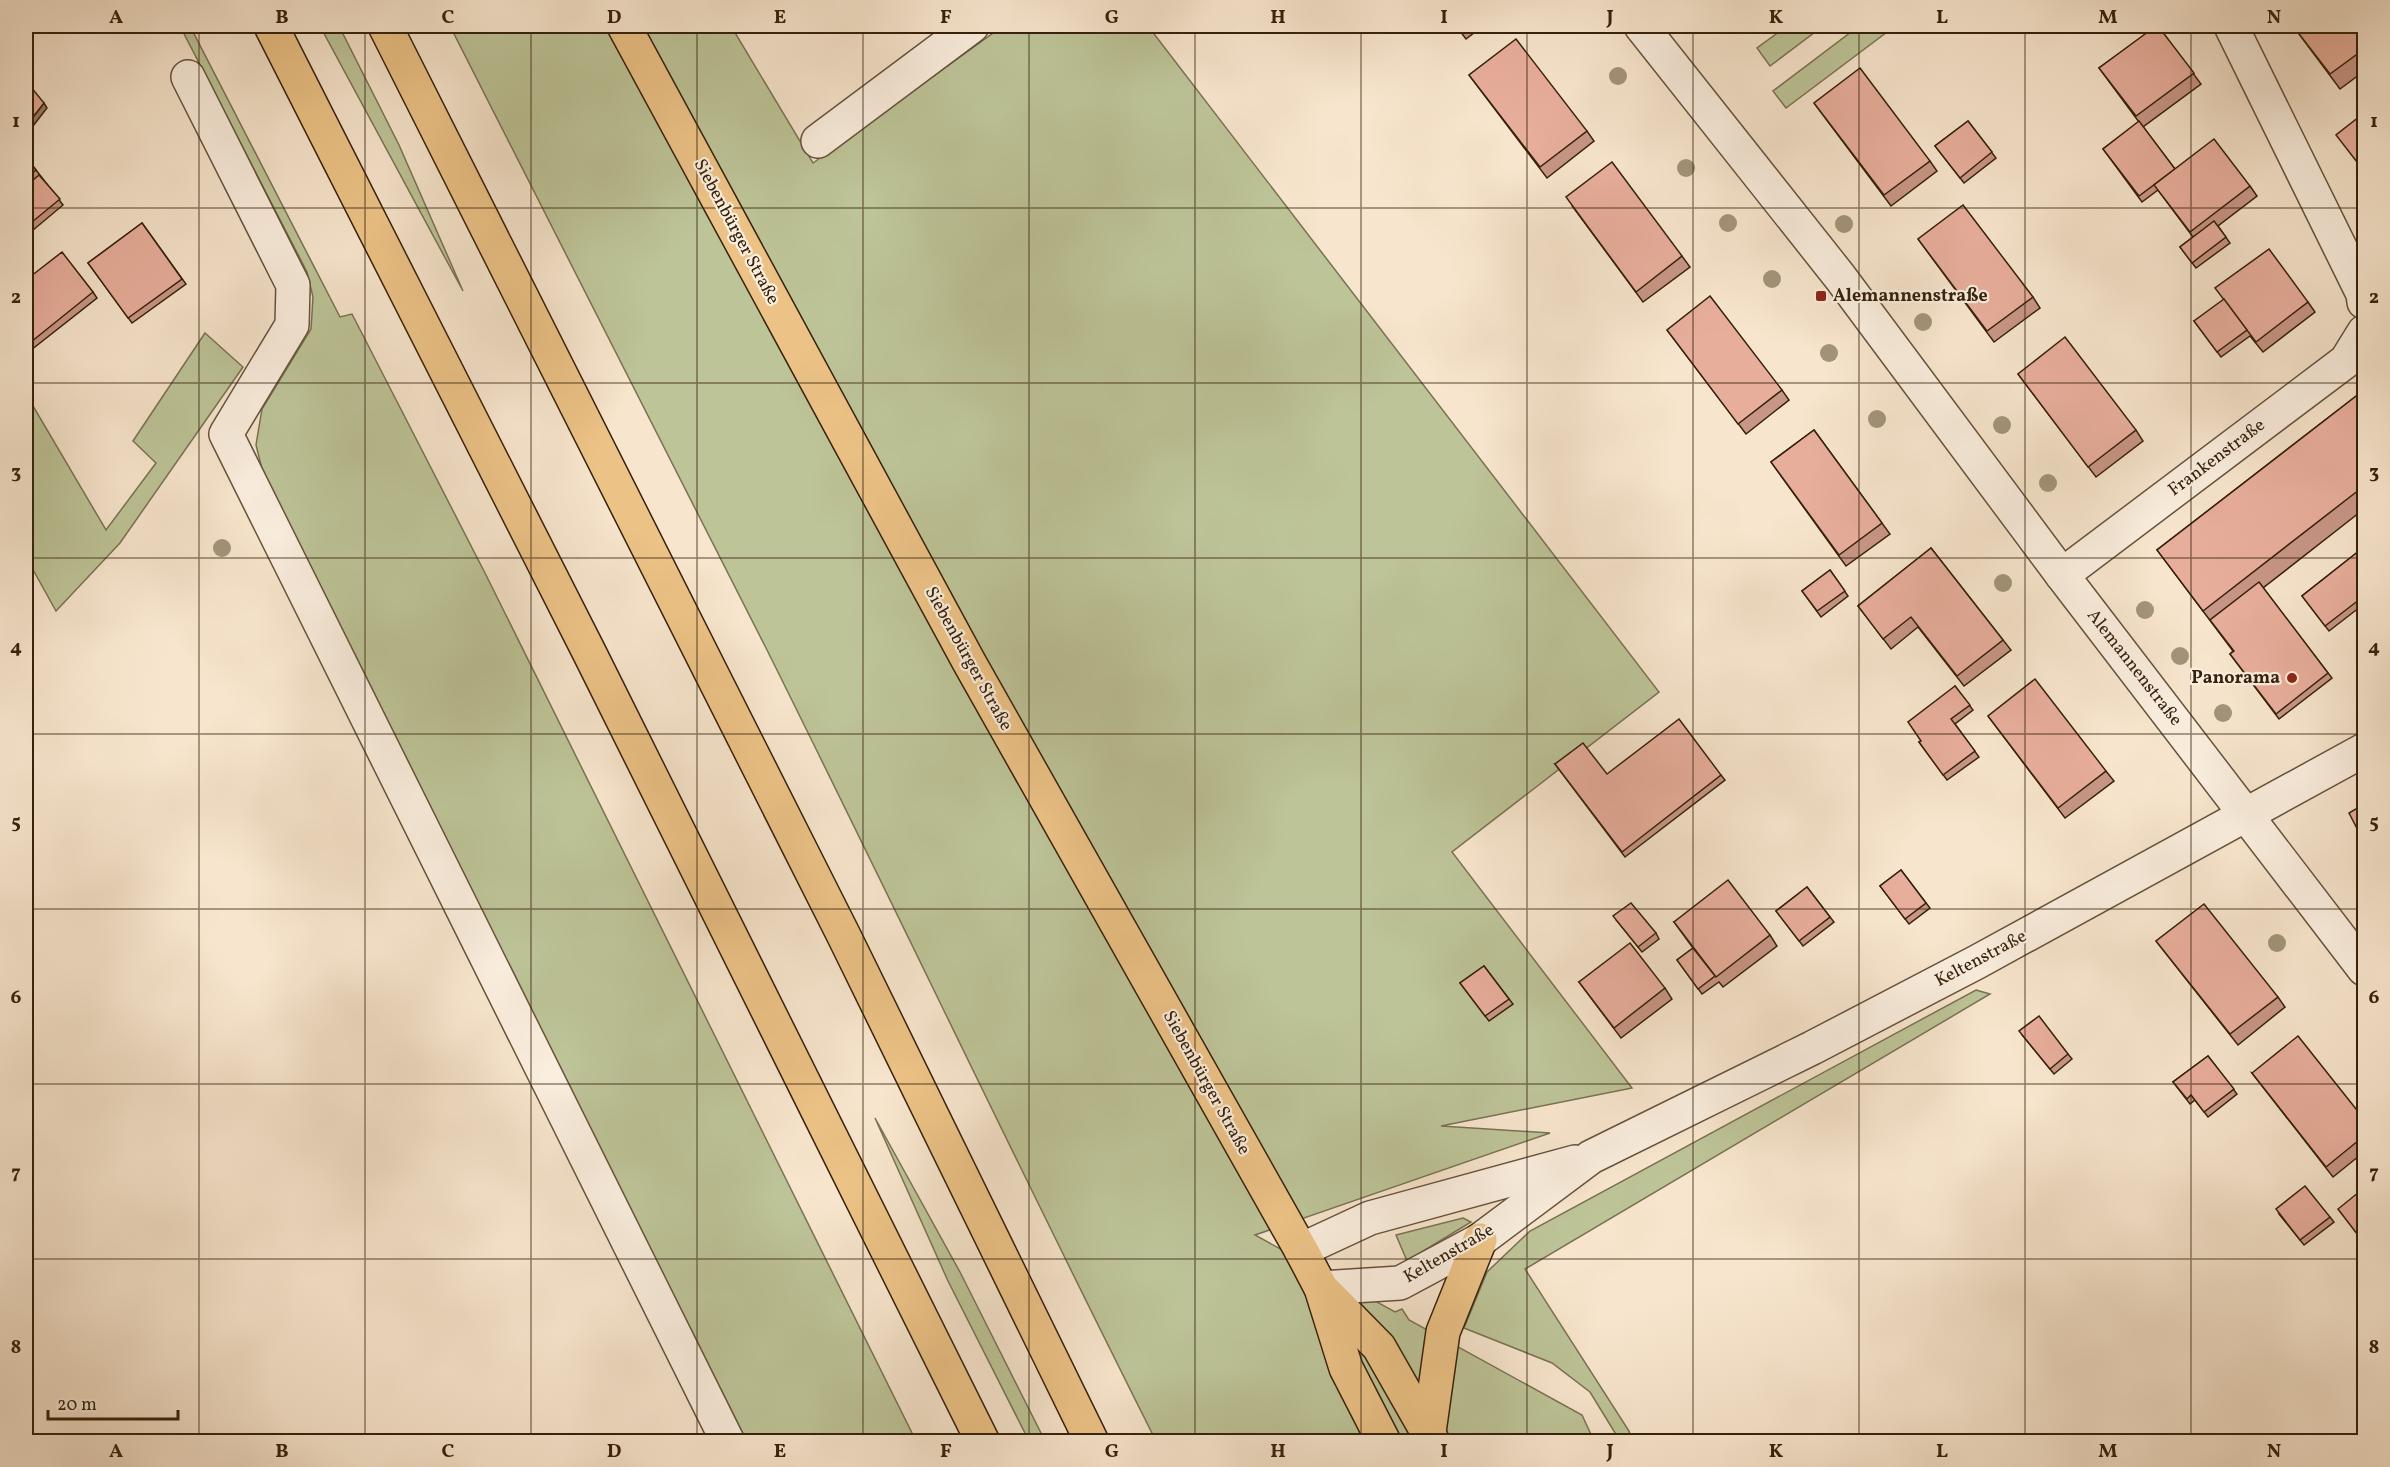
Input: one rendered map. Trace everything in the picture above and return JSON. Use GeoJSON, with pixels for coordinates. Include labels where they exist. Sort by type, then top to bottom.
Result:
{"type":"FeatureCollection","features":[{"type":"Feature","properties":{"kind":"main road"},"geometry":{"type":"LineString","coordinates":[[271,26],[579,631],[983,1442]]}},
{"type":"Feature","properties":{"kind":"main road"},"geometry":{"type":"LineString","coordinates":[[385,26],[844,936],[1092,1442]]}},
{"type":"Feature","properties":{"kind":"main road","name":"Siebenbürger Straße"},"geometry":{"type":"LineString","coordinates":[[624,26],[974,672],[1301,1250],[1321,1288],[1346,1368],[1384,1442]]}},
{"type":"Feature","properties":{"kind":"main road"},"geometry":{"type":"LineString","coordinates":[[1431,1437],[1443,1332],[1480,1240]]}},
{"type":"Feature","properties":{"kind":"main road","name":"Siebenbürger Straße"},"geometry":{"type":"LineString","coordinates":[[1321,1288],[1379,1347],[1431,1437]]}},
{"type":"Feature","properties":{"kind":"street"},"geometry":{"type":"LineString","coordinates":[[818,141],[972,26]]}},
{"type":"Feature","properties":{"kind":"street","name":"Alemannenstraße"},"geometry":{"type":"LineString","coordinates":[[1641,26],[1840,277],[2062,575],[2247,812],[2364,969]]}},
{"type":"Feature","properties":{"kind":"street"},"geometry":{"type":"LineString","coordinates":[[2231,26],[2364,294],[2364,302]]}},
{"type":"Feature","properties":{"kind":"street"},"geometry":{"type":"LineString","coordinates":[[189,77],[293,285],[292,325],[226,434],[728,1442]]}},
{"type":"Feature","properties":{"kind":"street","name":"Frankenstraße"},"geometry":{"type":"LineString","coordinates":[[2062,575],[2346,361],[2364,332]]}},
{"type":"Feature","properties":{"kind":"street","name":"Keltenstraße"},"geometry":{"type":"LineString","coordinates":[[1321,1288],[1400,1283],[1480,1240],[1591,1157],[1812,1048],[1977,962],[2247,812],[2364,750]]}},
{"type":"Feature","properties":{"kind":"street","name":"Keltenstraße"},"geometry":{"type":"LineString","coordinates":[[1301,1250],[1370,1218],[1591,1157]]}},
{"type":"Feature","properties":{"kind":"green space"},"geometry":{"type":"Polygon","coordinates":[[[180,26],[190,26],[340,317],[352,314],[486,575],[916,1441],[745,1441],[267,489],[256,445],[262,409],[311,329],[313,297],[307,272],[180,26]]]}},
{"type":"Feature","properties":{"kind":"green space"},"geometry":{"type":"Polygon","coordinates":[[[320,26],[339,26],[399,145],[463,291],[320,26]]]}},
{"type":"Feature","properties":{"kind":"green space"},"geometry":{"type":"Polygon","coordinates":[[[450,26],[731,26],[813,163],[1003,26],[1148,26],[1659,692],[1452,852],[1632,1088],[1441,1126],[1550,1133],[1255,1235],[1395,1312],[1402,1309],[1409,1320],[1582,1415],[1594,1441],[1156,1441],[767,650],[450,26]]]}},
{"type":"Feature","properties":{"kind":"green space"},"geometry":{"type":"Polygon","coordinates":[[[1787,26],[1823,26],[1770,66],[1757,48],[1787,26]]]}},
{"type":"Feature","properties":{"kind":"green space"},"geometry":{"type":"Polygon","coordinates":[[[1859,26],[1895,26],[1786,108],[1773,91],[1859,26]]]}},
{"type":"Feature","properties":{"kind":"green space"},"geometry":{"type":"Polygon","coordinates":[[[205,333],[243,367],[120,543],[56,611],[26,557],[26,394],[106,530],[156,463],[133,441],[205,333]]]}},
{"type":"Feature","properties":{"kind":"green space"},"geometry":{"type":"Polygon","coordinates":[[[1976,990],[1990,994],[1525,1269],[1629,1431],[1632,1441],[1620,1441],[1590,1392],[1552,1363],[1464,1328],[1487,1272],[1530,1231],[1976,990]]]}},
{"type":"Feature","properties":{"kind":"green space"},"geometry":{"type":"Polygon","coordinates":[[[875,1118],[960,1272],[1045,1441],[1029,1441],[948,1281],[875,1118]]]}},
{"type":"Feature","properties":{"kind":"green space"},"geometry":{"type":"Polygon","coordinates":[[[1463,1218],[1471,1222],[1407,1261],[1396,1235],[1463,1218]]]}},
{"type":"Feature","properties":{"kind":"building"},"geometry":{"type":"Polygon","coordinates":[[[2156,26],[2194,73],[2136,116],[2099,68],[2156,26]]]}},
{"type":"Feature","properties":{"kind":"building"},"geometry":{"type":"Polygon","coordinates":[[[2293,26],[2364,26],[2364,49],[2330,74],[2293,26]]]}},
{"type":"Feature","properties":{"kind":"building"},"geometry":{"type":"Polygon","coordinates":[[[1516,39],[1587,131],[1540,167],[1469,75],[1516,39]]]}},
{"type":"Feature","properties":{"kind":"building"},"geometry":{"type":"Polygon","coordinates":[[[1860,68],[1930,161],[1884,195],[1814,103],[1860,68]]]}},
{"type":"Feature","properties":{"kind":"building"},"geometry":{"type":"Polygon","coordinates":[[[26,81],[44,103],[26,126],[26,81]]]}},
{"type":"Feature","properties":{"kind":"building"},"geometry":{"type":"Polygon","coordinates":[[[2364,113],[2364,171],[2336,135],[2364,113]]]}},
{"type":"Feature","properties":{"kind":"building"},"geometry":{"type":"Polygon","coordinates":[[[1968,121],[1992,152],[1960,178],[1935,146],[1968,121]]]}},
{"type":"Feature","properties":{"kind":"building"},"geometry":{"type":"Polygon","coordinates":[[[2139,121],[2175,169],[2139,196],[2103,149],[2139,121]]]}},
{"type":"Feature","properties":{"kind":"building"},"geometry":{"type":"Polygon","coordinates":[[[2214,139],[2250,186],[2190,232],[2154,185],[2214,139]]]}},
{"type":"Feature","properties":{"kind":"building"},"geometry":{"type":"Polygon","coordinates":[[[26,157],[36,170],[26,178],[26,157]]]}},
{"type":"Feature","properties":{"kind":"building"},"geometry":{"type":"Polygon","coordinates":[[[1612,162],[1682,256],[1636,292],[1566,197],[1612,162]]]}},
{"type":"Feature","properties":{"kind":"building"},"geometry":{"type":"Polygon","coordinates":[[[39,175],[60,199],[26,227],[26,186],[39,175]]]}},
{"type":"Feature","properties":{"kind":"building"},"geometry":{"type":"Polygon","coordinates":[[[1963,205],[2033,297],[1987,331],[1918,239],[1963,205]]]}},
{"type":"Feature","properties":{"kind":"building"},"geometry":{"type":"Polygon","coordinates":[[[2214,221],[2226,237],[2192,263],[2180,247],[2214,221]]]}},
{"type":"Feature","properties":{"kind":"building"},"geometry":{"type":"Polygon","coordinates":[[[142,223],[182,279],[128,318],[88,263],[142,223]]]}},
{"type":"Feature","properties":{"kind":"building"},"geometry":{"type":"Polygon","coordinates":[[[2269,249],[2308,302],[2256,342],[2215,288],[2269,249]]]}},
{"type":"Feature","properties":{"kind":"building"},"geometry":{"type":"Polygon","coordinates":[[[62,252],[93,292],[26,346],[26,280],[62,252]]]}},
{"type":"Feature","properties":{"kind":"building"},"geometry":{"type":"Polygon","coordinates":[[[1710,296],[1782,390],[1738,424],[1667,330],[1710,296]]]}},
{"type":"Feature","properties":{"kind":"building"},"geometry":{"type":"Polygon","coordinates":[[[2224,299],[2247,330],[2217,352],[2194,321],[2224,299]]]}},
{"type":"Feature","properties":{"kind":"building"},"geometry":{"type":"Polygon","coordinates":[[[2065,337],[2136,430],[2088,467],[2018,374],[2065,337]]]}},
{"type":"Feature","properties":{"kind":"building"},"geometry":{"type":"Polygon","coordinates":[[[2364,390],[2364,486],[2203,611],[2157,550],[2364,390]]]}},
{"type":"Feature","properties":{"kind":"building"},"geometry":{"type":"Polygon","coordinates":[[[1814,430],[1882,523],[1839,555],[1771,462],[1814,430]]]}},
{"type":"Feature","properties":{"kind":"building"},"geometry":{"type":"Polygon","coordinates":[[[2364,547],[2364,596],[2325,626],[2302,596],[2364,547]]]}},
{"type":"Feature","properties":{"kind":"building"},"geometry":{"type":"Polygon","coordinates":[[[1931,548],[2003,640],[1957,676],[1911,617],[1883,639],[1858,606],[1931,548]]]}},
{"type":"Feature","properties":{"kind":"building"},"geometry":{"type":"Polygon","coordinates":[[[1830,570],[1845,591],[1817,611],[1802,591],[1830,570]]]}},
{"type":"Feature","properties":{"kind":"building"},"geometry":{"type":"Polygon","coordinates":[[[2259,582],[2328,673],[2276,714],[2230,654],[2234,651],[2210,620],[2259,582]]]}},
{"type":"Feature","properties":{"kind":"building"},"geometry":{"type":"Polygon","coordinates":[[[2035,679],[2106,771],[2058,808],[1988,716],[2035,679]]]}},
{"type":"Feature","properties":{"kind":"building"},"geometry":{"type":"Polygon","coordinates":[[[1955,686],[1970,705],[1951,719],[1975,751],[1943,775],[1919,742],[1921,741],[1908,722],[1955,686]]]}},
{"type":"Feature","properties":{"kind":"building"},"geometry":{"type":"Polygon","coordinates":[[[1679,719],[1721,775],[1622,852],[1555,764],[1583,743],[1607,774],[1679,719]]]}},
{"type":"Feature","properties":{"kind":"building"},"geometry":{"type":"Polygon","coordinates":[[[2364,804],[2364,842],[2349,813],[2364,804]]]}},
{"type":"Feature","properties":{"kind":"building"},"geometry":{"type":"Polygon","coordinates":[[[1901,870],[1926,903],[1905,919],[1880,886],[1901,870]]]}},
{"type":"Feature","properties":{"kind":"building"},"geometry":{"type":"Polygon","coordinates":[[[1728,880],[1770,935],[1716,977],[1674,922],[1728,880]]]}},
{"type":"Feature","properties":{"kind":"building"},"geometry":{"type":"Polygon","coordinates":[[[1807,887],[1830,917],[1799,941],[1776,911],[1807,887]]]}},
{"type":"Feature","properties":{"kind":"building"},"geometry":{"type":"Polygon","coordinates":[[[1631,903],[1656,933],[1638,947],[1613,916],[1631,903]]]}},
{"type":"Feature","properties":{"kind":"building"},"geometry":{"type":"Polygon","coordinates":[[[2204,904],[2278,997],[2230,1034],[2156,941],[2204,904]]]}},
{"type":"Feature","properties":{"kind":"building"},"geometry":{"type":"Polygon","coordinates":[[[1630,943],[1665,988],[1614,1028],[1579,982],[1630,943]]]}},
{"type":"Feature","properties":{"kind":"building"},"geometry":{"type":"Polygon","coordinates":[[[1693,948],[1715,976],[1698,989],[1677,960],[1693,948]]]}},
{"type":"Feature","properties":{"kind":"building"},"geometry":{"type":"Polygon","coordinates":[[[1484,966],[1509,999],[1485,1016],[1460,983],[1484,966]]]}},
{"type":"Feature","properties":{"kind":"building"},"geometry":{"type":"Polygon","coordinates":[[[2039,1016],[2068,1054],[2050,1069],[2019,1031],[2039,1016]]]}},
{"type":"Feature","properties":{"kind":"building"},"geometry":{"type":"Polygon","coordinates":[[[2298,1036],[2364,1119],[2364,1136],[2326,1167],[2252,1073],[2298,1036]]]}},
{"type":"Feature","properties":{"kind":"building"},"geometry":{"type":"Polygon","coordinates":[[[2208,1056],[2234,1089],[2204,1112],[2191,1095],[2187,1099],[2173,1082],[2208,1056]]]}},
{"type":"Feature","properties":{"kind":"building"},"geometry":{"type":"Polygon","coordinates":[[[2305,1186],[2330,1217],[2300,1240],[2276,1209],[2305,1186]]]}},
{"type":"Feature","properties":{"kind":"building"},"geometry":{"type":"Polygon","coordinates":[[[2364,1188],[2364,1243],[2338,1209],[2364,1188]]]}},
{"type":"Feature","properties":{"kind":"place","name":"Alemannenstraße"},"geometry":{"type":"Point","coordinates":[1821,296]}},
{"type":"Feature","properties":{"kind":"place","name":"Panorama"},"geometry":{"type":"Point","coordinates":[2292,678]}}]}
